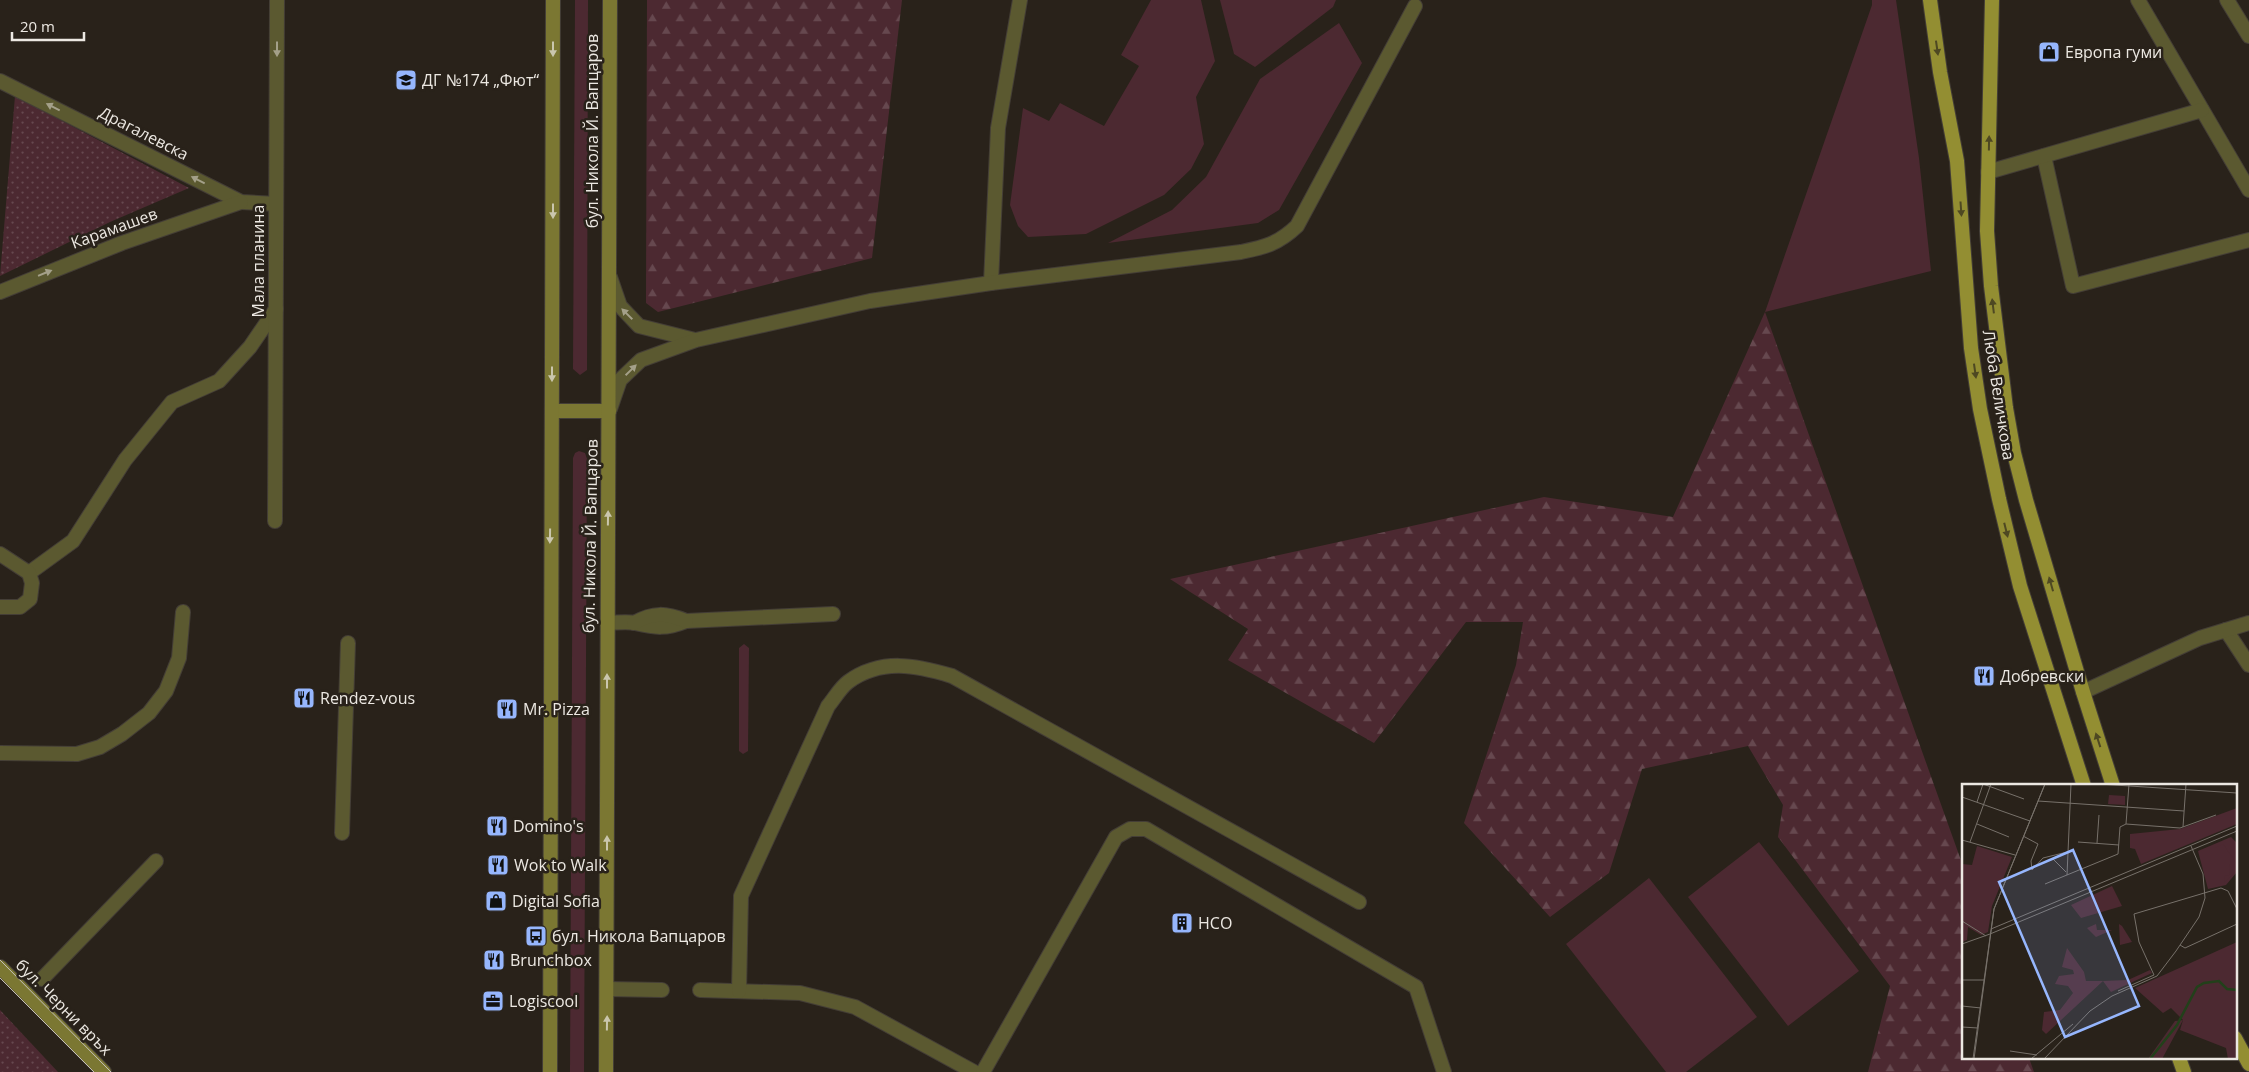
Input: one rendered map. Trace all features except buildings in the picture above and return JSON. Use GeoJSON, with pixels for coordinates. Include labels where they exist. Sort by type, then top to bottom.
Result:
{"type":"FeatureCollection","features":[{"type":"Feature","properties":{"kind":"main road"},"geometry":{"type":"LineString","coordinates":[[551,1067],[553,0]]}},
{"type":"Feature","properties":{"kind":"main road","name":"бул. Никола Й. Вапцаров"},"geometry":{"type":"LineString","coordinates":[[606,1072],[606,623],[609,411],[610,0]]}},
{"type":"Feature","properties":{"kind":"main road","name":"Люба Величкова"},"geometry":{"type":"LineString","coordinates":[[1930,0],[1940,72],[1957,161],[1971,348],[1982,418],[2020,586],[2083,784]]}},
{"type":"Feature","properties":{"kind":"main road","name":"Люба Величкова"},"geometry":{"type":"LineString","coordinates":[[1992,0],[1986,231],[1991,286],[2014,453],[2083,692],[2113,784]]}},
{"type":"Feature","properties":{"kind":"main road"},"geometry":{"type":"LineString","coordinates":[[552,411],[609,411]]}},
{"type":"Feature","properties":{"kind":"main road","name":"бул. Черни връх"},"geometry":{"type":"LineString","coordinates":[[0,967],[104,1072]]}},
{"type":"Feature","properties":{"kind":"main road"},"geometry":{"type":"LineString","coordinates":[[2236,1040],[2249,1064]]}},
{"type":"Feature","properties":{"kind":"main road"},"geometry":{"type":"LineString","coordinates":[[2180,1060],[2184,1072]]}},
{"type":"Feature","properties":{"kind":"street","name":"Мала планина"},"geometry":{"type":"LineString","coordinates":[[275,521],[277,0]]}},
{"type":"Feature","properties":{"kind":"street"},"geometry":{"type":"LineString","coordinates":[[991,283],[998,128],[1020,0]]}},
{"type":"Feature","properties":{"kind":"street"},"geometry":{"type":"LineString","coordinates":[[2138,0],[2249,190]]}},
{"type":"Feature","properties":{"kind":"street"},"geometry":{"type":"LineString","coordinates":[[2227,0],[2249,36]]}},
{"type":"Feature","properties":{"kind":"street"},"geometry":{"type":"LineString","coordinates":[[609,411],[620,380],[641,360],[696,340],[870,301],[991,283],[1241,252],[1267,247],[1284,239],[1297,226],[1415,6]]}},
{"type":"Feature","properties":{"kind":"street","name":"Драгалевска"},"geometry":{"type":"LineString","coordinates":[[0,81],[241,202],[276,204]]}},
{"type":"Feature","properties":{"kind":"street"},"geometry":{"type":"LineString","coordinates":[[1988,172],[2202,110]]}},
{"type":"Feature","properties":{"kind":"street"},"geometry":{"type":"LineString","coordinates":[[2044,156],[2073,286],[2249,240]]}},
{"type":"Feature","properties":{"kind":"street","name":"Карамашев"},"geometry":{"type":"LineString","coordinates":[[0,292],[122,243],[241,202]]}},
{"type":"Feature","properties":{"kind":"street"},"geometry":{"type":"LineString","coordinates":[[609,275],[620,306],[639,326],[696,340]]}},
{"type":"Feature","properties":{"kind":"street"},"geometry":{"type":"LineString","coordinates":[[29,573],[73,540],[125,460],[172,402],[220,381],[250,347],[276,309]]}},
{"type":"Feature","properties":{"kind":"street"},"geometry":{"type":"LineString","coordinates":[[0,554],[29,573],[32,583],[30,598],[20,607],[0,607]]}},
{"type":"Feature","properties":{"kind":"street"},"geometry":{"type":"LineString","coordinates":[[0,754],[77,754],[100,747],[122,734],[148,713],[166,691],[179,658],[183,612]]}},
{"type":"Feature","properties":{"kind":"street"},"geometry":{"type":"LineString","coordinates":[[606,623],[634,623],[648,615],[671,615],[686,621],[833,614]]}},
{"type":"Feature","properties":{"kind":"street"},"geometry":{"type":"LineString","coordinates":[[2083,692],[2200,638],[2249,623]]}},
{"type":"Feature","properties":{"kind":"street"},"geometry":{"type":"LineString","coordinates":[[2226,630],[2249,665]]}},
{"type":"Feature","properties":{"kind":"street"},"geometry":{"type":"LineString","coordinates":[[342,833],[348,643]]}},
{"type":"Feature","properties":{"kind":"street"},"geometry":{"type":"LineString","coordinates":[[739,991],[741,896],[828,706],[847,683],[874,669],[896,665],[922,667],[952,676],[1359,902]]}},
{"type":"Feature","properties":{"kind":"street"},"geometry":{"type":"LineString","coordinates":[[983,1072],[1116,837],[1130,829],[1146,829],[1416,987],[1444,1072]]}},
{"type":"Feature","properties":{"kind":"street"},"geometry":{"type":"LineString","coordinates":[[42,979],[156,861]]}},
{"type":"Feature","properties":{"kind":"street"},"geometry":{"type":"LineString","coordinates":[[607,989],[662,990]]}},
{"type":"Feature","properties":{"kind":"street"},"geometry":{"type":"LineString","coordinates":[[700,990],[800,993],[855,1007],[974,1072]]}},
{"type":"Feature","properties":{"kind":"green space"},"geometry":{"type":"Polygon","coordinates":[[[575,0],[588,0],[587,370],[580,375],[573,369],[575,0]]]}},
{"type":"Feature","properties":{"kind":"green space"},"geometry":{"type":"Polygon","coordinates":[[[647,0],[902,0],[872,258],[658,312],[646,303],[647,0]]]}},
{"type":"Feature","properties":{"kind":"green space"},"geometry":{"type":"Polygon","coordinates":[[[1151,0],[1201,0],[1215,61],[1196,97],[1204,144],[1191,169],[1164,195],[1086,234],[1028,237],[1018,226],[1010,205],[1023,108],[1049,121],[1060,103],[1104,126],[1139,66],[1121,55],[1151,0]]]}},
{"type":"Feature","properties":{"kind":"green space"},"geometry":{"type":"Polygon","coordinates":[[[1220,0],[1336,0],[1333,7],[1255,67],[1234,54],[1220,0]]]}},
{"type":"Feature","properties":{"kind":"green space"},"geometry":{"type":"Polygon","coordinates":[[[1872,0],[1896,0],[1919,158],[1931,271],[1765,312],[1872,5],[1872,0]]]}},
{"type":"Feature","properties":{"kind":"green space"},"geometry":{"type":"Polygon","coordinates":[[[1339,23],[1362,63],[1279,210],[1258,223],[1108,243],[1172,210],[1206,177],[1260,79],[1339,23]]]}},
{"type":"Feature","properties":{"kind":"green space"},"geometry":{"type":"Polygon","coordinates":[[[15,96],[189,188],[110,222],[0,276],[15,96]]]}},
{"type":"Feature","properties":{"kind":"green space"},"geometry":{"type":"Polygon","coordinates":[[[1765,312],[1962,863],[1962,1060],[2030,1060],[2034,1072],[1868,1072],[1890,986],[1778,837],[1783,805],[1748,746],[1642,769],[1609,873],[1550,917],[1464,823],[1516,665],[1523,622],[1466,622],[1374,743],[1228,660],[1248,629],[1170,579],[1544,497],[1673,517],[1765,312]]]}},
{"type":"Feature","properties":{"kind":"green space"},"geometry":{"type":"Polygon","coordinates":[[[579,451],[585,453],[587,459],[584,1072],[570,1072],[573,458],[575,453],[579,451]]]}},
{"type":"Feature","properties":{"kind":"green space"},"geometry":{"type":"Polygon","coordinates":[[[744,644],[749,648],[748,751],[743,754],[739,751],[739,648],[744,644]]]}},
{"type":"Feature","properties":{"kind":"green space"},"geometry":{"type":"Polygon","coordinates":[[[1759,842],[1859,971],[1788,1026],[1688,897],[1759,842]]]}},
{"type":"Feature","properties":{"kind":"green space"},"geometry":{"type":"Polygon","coordinates":[[[1649,878],[1757,1017],[1686,1072],[1666,1072],[1566,944],[1649,878]]]}},
{"type":"Feature","properties":{"kind":"green space"},"geometry":{"type":"Polygon","coordinates":[[[0,1010],[58,1072],[0,1072],[0,1010]]]}},
{"type":"Feature","properties":{"kind":"tram line"},"geometry":{"type":"LineString","coordinates":[[0,960],[111,1072]]}},
{"type":"Feature","properties":{"kind":"tram line"},"geometry":{"type":"LineString","coordinates":[[0,978],[94,1072]]}},
{"type":"Feature","properties":{"kind":"place","name":"Европа гуми"},"geometry":{"type":"Point","coordinates":[2049,52]}},
{"type":"Feature","properties":{"kind":"place","name":"ДГ №174 „Фют“"},"geometry":{"type":"Point","coordinates":[406,80]}},
{"type":"Feature","properties":{"kind":"place","name":"Добревски"},"geometry":{"type":"Point","coordinates":[1984,676]}},
{"type":"Feature","properties":{"kind":"place","name":"Rendez-vous"},"geometry":{"type":"Point","coordinates":[304,698]}},
{"type":"Feature","properties":{"kind":"place","name":"Mr. Pizza"},"geometry":{"type":"Point","coordinates":[507,709]}},
{"type":"Feature","properties":{"kind":"place","name":"Domino's"},"geometry":{"type":"Point","coordinates":[497,826]}},
{"type":"Feature","properties":{"kind":"place","name":"Wok to Walk"},"geometry":{"type":"Point","coordinates":[498,865]}},
{"type":"Feature","properties":{"kind":"place","name":"Digital Sofia"},"geometry":{"type":"Point","coordinates":[496,901]}},
{"type":"Feature","properties":{"kind":"place","name":"НСО"},"geometry":{"type":"Point","coordinates":[1182,923]}},
{"type":"Feature","properties":{"kind":"place","name":"бул. Никола Вапцаров"},"geometry":{"type":"Point","coordinates":[536,936]}},
{"type":"Feature","properties":{"kind":"place","name":"Brunchbox"},"geometry":{"type":"Point","coordinates":[494,960]}},
{"type":"Feature","properties":{"kind":"place","name":"Logiscool"},"geometry":{"type":"Point","coordinates":[493,1001]}}]}
